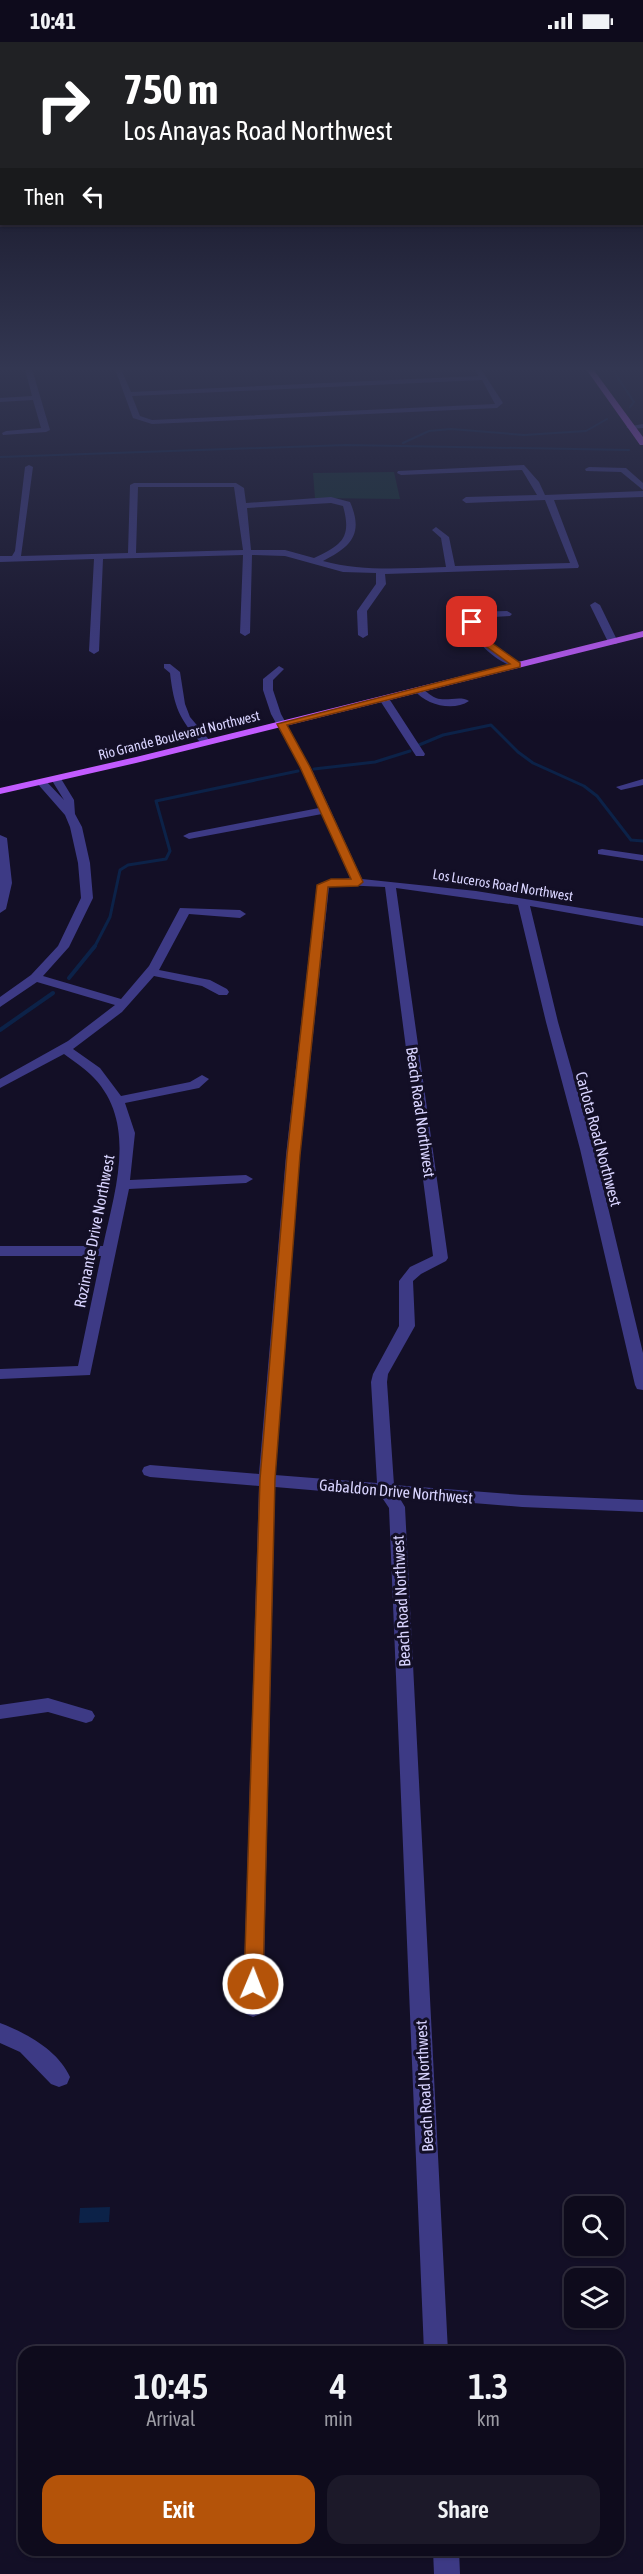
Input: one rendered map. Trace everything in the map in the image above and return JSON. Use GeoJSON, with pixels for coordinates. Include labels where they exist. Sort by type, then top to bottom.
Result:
{"type":"FeatureCollection","features":[{"type":"Feature","properties":{"kind":"main road","name":"Rio Grande Boulevard Northwest"},"geometry":{"type":"LineString","coordinates":[[0,791],[282,724],[643,634]]}},
{"type":"Feature","properties":{"kind":"street"},"geometry":{"type":"LineString","coordinates":[[16,558],[19,551],[26,487]]}},
{"type":"Feature","properties":{"kind":"street"},"geometry":{"type":"LineString","coordinates":[[132,555],[134,487]]}},
{"type":"Feature","properties":{"kind":"street"},"geometry":{"type":"LineString","coordinates":[[239,487],[247,552],[245,633]]}},
{"type":"Feature","properties":{"kind":"street"},"geometry":{"type":"LineString","coordinates":[[0,559],[247,552],[285,554],[343,568],[380,571],[575,566],[538,487]]}},
{"type":"Feature","properties":{"kind":"street"},"geometry":{"type":"LineString","coordinates":[[466,500],[643,494]]}},
{"type":"Feature","properties":{"kind":"street"},"geometry":{"type":"LineString","coordinates":[[241,506],[340,501],[349,506],[352,534],[350,539],[341,548],[315,561]]}},
{"type":"Feature","properties":{"kind":"street"},"geometry":{"type":"LineString","coordinates":[[436,530],[445,537],[451,570]]}},
{"type":"Feature","properties":{"kind":"street"},"geometry":{"type":"LineString","coordinates":[[94,651],[99,556]]}},
{"type":"Feature","properties":{"kind":"street"},"geometry":{"type":"LineString","coordinates":[[363,635],[362,611],[381,584],[380,571]]}},
{"type":"Feature","properties":{"kind":"street"},"geometry":{"type":"LineString","coordinates":[[595,605],[613,642]]}},
{"type":"Feature","properties":{"kind":"street"},"geometry":{"type":"LineString","coordinates":[[507,614],[471,615],[472,628],[482,640],[517,665]]}},
{"type":"Feature","properties":{"kind":"street"},"geometry":{"type":"LineString","coordinates":[[167,666],[175,672],[179,709],[183,717],[206,742]]}},
{"type":"Feature","properties":{"kind":"street"},"geometry":{"type":"LineString","coordinates":[[279,669],[268,679],[268,685],[282,724],[326,810],[358,882]]}},
{"type":"Feature","properties":{"kind":"street"},"geometry":{"type":"LineString","coordinates":[[419,690],[426,698],[437,704],[464,700]]}},
{"type":"Feature","properties":{"kind":"street"},"geometry":{"type":"LineString","coordinates":[[384,699],[420,754]]}},
{"type":"Feature","properties":{"kind":"street"},"geometry":{"type":"LineString","coordinates":[[56,779],[69,800],[70,814]]}},
{"type":"Feature","properties":{"kind":"street"},"geometry":{"type":"LineString","coordinates":[[0,1003],[35,978],[63,947],[87,898],[84,863],[76,827],[70,814],[41,782]]}},
{"type":"Feature","properties":{"kind":"street"},"geometry":{"type":"LineString","coordinates":[[621,787],[643,782]]}},
{"type":"Feature","properties":{"kind":"street"},"geometry":{"type":"LineString","coordinates":[[189,836],[326,810]]}},
{"type":"Feature","properties":{"kind":"street"},"geometry":{"type":"LineString","coordinates":[[0,909],[4,899],[7,873],[1,838]]}},
{"type":"Feature","properties":{"kind":"street"},"geometry":{"type":"LineString","coordinates":[[602,852],[643,858]]}},
{"type":"Feature","properties":{"kind":"street","name":"Los Luceros Road Northwest"},"geometry":{"type":"LineString","coordinates":[[267,1479],[293,1155],[323,885],[331,882],[358,882],[462,892],[643,922]]}},
{"type":"Feature","properties":{"kind":"street","name":"Beach Road Northwest"},"geometry":{"type":"LineString","coordinates":[[390,884],[441,1258],[407,1277],[405,1287],[408,1323],[401,1341],[380,1370],[379,1382],[386,1490],[397,1507],[436,2346]]}},
{"type":"Feature","properties":{"kind":"street","name":"Carlota Road Northwest"},"geometry":{"type":"LineString","coordinates":[[523,902],[643,1385]]}},
{"type":"Feature","properties":{"kind":"street"},"geometry":{"type":"LineString","coordinates":[[0,1084],[65,1049],[102,1022],[123,1003],[144,982],[165,953],[184,910],[240,914]]}},
{"type":"Feature","properties":{"kind":"street"},"geometry":{"type":"LineString","coordinates":[[150,972],[206,983],[223,992]]}},
{"type":"Feature","properties":{"kind":"street"},"geometry":{"type":"LineString","coordinates":[[35,978],[123,1003]]}},
{"type":"Feature","properties":{"kind":"street","name":"Rozinante Drive Northwest"},"geometry":{"type":"LineString","coordinates":[[0,1374],[86,1371],[108,1251],[123,1185],[128,1133],[118,1101],[95,1071],[65,1049]]}},
{"type":"Feature","properties":{"kind":"street"},"geometry":{"type":"LineString","coordinates":[[118,1101],[194,1085],[202,1078]]}},
{"type":"Feature","properties":{"kind":"street"},"geometry":{"type":"LineString","coordinates":[[123,1185],[246,1179]]}},
{"type":"Feature","properties":{"kind":"street"},"geometry":{"type":"LineString","coordinates":[[0,1251],[108,1251]]}},
{"type":"Feature","properties":{"kind":"street","name":"Gabaldon Drive Northwest"},"geometry":{"type":"LineString","coordinates":[[150,1471],[522,1501],[643,1506]]}},
{"type":"Feature","properties":{"kind":"street"},"geometry":{"type":"LineString","coordinates":[[253,2007],[267,1479]]}},
{"type":"Feature","properties":{"kind":"street"},"geometry":{"type":"LineString","coordinates":[[0,1712],[48,1705],[86,1716]]}},
{"type":"Feature","properties":{"kind":"street"},"geometry":{"type":"LineString","coordinates":[[0,2032],[27,2045],[59,2077]]}},
{"type":"Feature","properties":{"kind":"street"},"geometry":{"type":"LineString","coordinates":[[446,2556],[447,2574]]}},
{"type":"Feature","properties":{"kind":"green space"},"geometry":{"type":"Polygon","coordinates":[[[314,487],[397,487],[400,499],[315,498],[314,487]]]}},
{"type":"Feature","properties":{"kind":"water"},"geometry":{"type":"Polygon","coordinates":[[[110,2207],[109,2222],[79,2223],[80,2208],[110,2207]]]}},
{"type":"Feature","properties":{"kind":"waterway"},"geometry":{"type":"LineString","coordinates":[[419,745],[443,735],[491,725],[518,752],[533,763],[584,786],[597,796],[631,840],[643,841]]}},
{"type":"Feature","properties":{"kind":"waterway"},"geometry":{"type":"LineString","coordinates":[[314,769],[375,762],[410,751]]}},
{"type":"Feature","properties":{"kind":"waterway"},"geometry":{"type":"LineString","coordinates":[[94,948],[110,917],[120,870],[128,865],[166,859],[170,851],[156,801],[298,771]]}},
{"type":"Feature","properties":{"kind":"waterway"},"geometry":{"type":"LineString","coordinates":[[69,978],[95,946]]}},
{"type":"Feature","properties":{"kind":"waterway"},"geometry":{"type":"LineString","coordinates":[[0,1030],[53,993]]}},
{"type":"Feature","properties":{"kind":"route"},"geometry":{"type":"LineString","coordinates":[[253,1984],[267,1479],[293,1155],[323,885],[331,882],[358,882],[326,810],[282,724],[517,665],[475,634],[472,622]]}}]}
